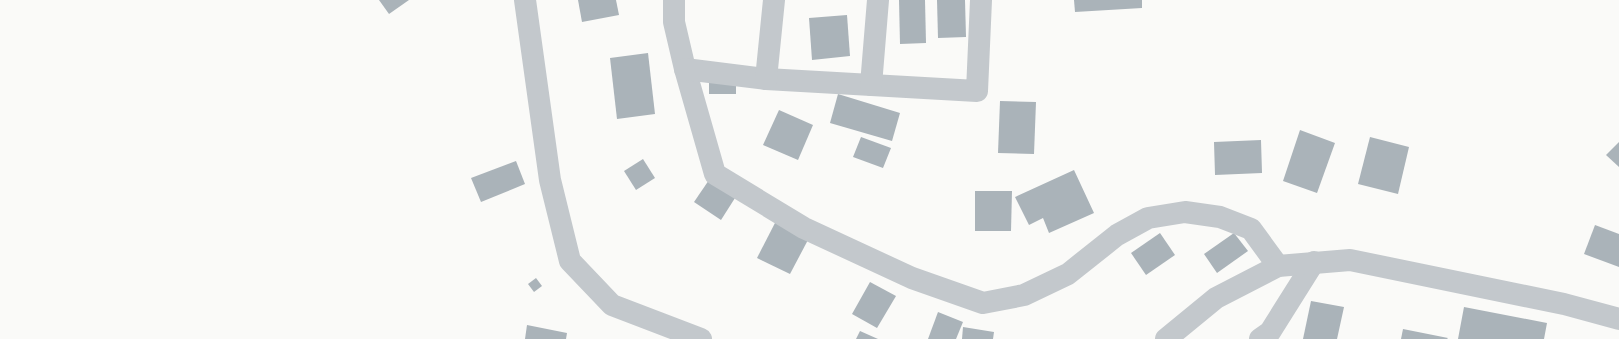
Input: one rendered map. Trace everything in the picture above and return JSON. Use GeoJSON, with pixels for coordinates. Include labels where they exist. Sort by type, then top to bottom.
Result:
{"type":"FeatureCollection","features":[{"type":"Feature","properties":{"kind":"street"},"geometry":{"type":"LineString","coordinates":[[525,0],[550,180],[570,261],[612,305],[701,339]]}},
{"type":"Feature","properties":{"kind":"street"},"geometry":{"type":"LineString","coordinates":[[674,0],[674,22],[685,70],[715,174],[804,228],[912,278],[983,304],[1024,295],[1068,274],[1117,236],[1148,218],[1185,212],[1220,217],[1251,228],[1278,266]]}},
{"type":"Feature","properties":{"kind":"street"},"geometry":{"type":"LineString","coordinates":[[766,79],[774,0]]}},
{"type":"Feature","properties":{"kind":"street"},"geometry":{"type":"LineString","coordinates":[[871,85],[878,0]]}},
{"type":"Feature","properties":{"kind":"street"},"geometry":{"type":"LineString","coordinates":[[685,70],[766,79],[977,91],[981,0]]}},
{"type":"Feature","properties":{"kind":"street"},"geometry":{"type":"LineString","coordinates":[[1166,339],[1216,298],[1278,266],[1350,260],[1564,304],[1619,319]]}},
{"type":"Feature","properties":{"kind":"street"},"geometry":{"type":"LineString","coordinates":[[1260,339],[1270,332],[1314,262]]}},
{"type":"Feature","properties":{"kind":"building"},"geometry":{"type":"Polygon","coordinates":[[[379,0],[409,0],[389,14],[379,0]]]}},
{"type":"Feature","properties":{"kind":"building"},"geometry":{"type":"Polygon","coordinates":[[[578,0],[616,0],[619,15],[582,22],[578,0]]]}},
{"type":"Feature","properties":{"kind":"building"},"geometry":{"type":"Polygon","coordinates":[[[899,0],[925,0],[926,43],[900,44],[899,0]]]}},
{"type":"Feature","properties":{"kind":"building"},"geometry":{"type":"Polygon","coordinates":[[[937,0],[965,0],[966,37],[938,38],[937,0]]]}},
{"type":"Feature","properties":{"kind":"building"},"geometry":{"type":"Polygon","coordinates":[[[1074,0],[1142,0],[1142,8],[1075,12],[1074,0]]]}},
{"type":"Feature","properties":{"kind":"building"},"geometry":{"type":"Polygon","coordinates":[[[847,15],[850,56],[812,60],[809,18],[847,15]]]}},
{"type":"Feature","properties":{"kind":"building"},"geometry":{"type":"Polygon","coordinates":[[[648,53],[655,114],[617,119],[610,58],[648,53]]]}},
{"type":"Feature","properties":{"kind":"building"},"geometry":{"type":"Polygon","coordinates":[[[709,78],[736,78],[736,94],[709,94],[709,78]]]}},
{"type":"Feature","properties":{"kind":"building"},"geometry":{"type":"Polygon","coordinates":[[[838,94],[900,113],[892,141],[830,123],[838,94]]]}},
{"type":"Feature","properties":{"kind":"building"},"geometry":{"type":"Polygon","coordinates":[[[1000,101],[1036,102],[1034,154],[998,153],[1000,101]]]}},
{"type":"Feature","properties":{"kind":"building"},"geometry":{"type":"Polygon","coordinates":[[[779,110],[813,125],[798,160],[763,145],[779,110]]]}},
{"type":"Feature","properties":{"kind":"building"},"geometry":{"type":"Polygon","coordinates":[[[1300,130],[1335,143],[1317,193],[1283,181],[1300,130]]]}},
{"type":"Feature","properties":{"kind":"building"},"geometry":{"type":"Polygon","coordinates":[[[861,137],[891,148],[883,168],[853,157],[861,137]]]}},
{"type":"Feature","properties":{"kind":"building"},"geometry":{"type":"Polygon","coordinates":[[[1370,137],[1409,147],[1398,194],[1358,184],[1370,137]]]}},
{"type":"Feature","properties":{"kind":"building"},"geometry":{"type":"Polygon","coordinates":[[[1261,140],[1262,173],[1215,175],[1214,142],[1261,140]]]}},
{"type":"Feature","properties":{"kind":"building"},"geometry":{"type":"Polygon","coordinates":[[[1619,142],[1619,167],[1606,155],[1619,142]]]}},
{"type":"Feature","properties":{"kind":"building"},"geometry":{"type":"Polygon","coordinates":[[[643,159],[655,178],[636,190],[624,171],[643,159]]]}},
{"type":"Feature","properties":{"kind":"building"},"geometry":{"type":"Polygon","coordinates":[[[516,161],[525,184],[481,202],[471,178],[516,161]]]}},
{"type":"Feature","properties":{"kind":"building"},"geometry":{"type":"Polygon","coordinates":[[[1074,170],[1094,213],[1049,233],[1043,218],[1029,225],[1015,197],[1074,170]]]}},
{"type":"Feature","properties":{"kind":"building"},"geometry":{"type":"Polygon","coordinates":[[[709,180],[735,198],[721,220],[694,202],[709,180]]]}},
{"type":"Feature","properties":{"kind":"building"},"geometry":{"type":"Polygon","coordinates":[[[975,191],[1012,191],[1011,231],[975,231],[975,191]]]}},
{"type":"Feature","properties":{"kind":"building"},"geometry":{"type":"Polygon","coordinates":[[[776,221],[809,238],[790,274],[757,258],[776,221]]]}},
{"type":"Feature","properties":{"kind":"building"},"geometry":{"type":"Polygon","coordinates":[[[1595,225],[1619,234],[1619,267],[1584,254],[1595,225]]]}},
{"type":"Feature","properties":{"kind":"building"},"geometry":{"type":"Polygon","coordinates":[[[1160,233],[1175,255],[1146,275],[1131,253],[1160,233]]]}},
{"type":"Feature","properties":{"kind":"building"},"geometry":{"type":"Polygon","coordinates":[[[1234,233],[1248,251],[1217,273],[1204,254],[1234,233]]]}},
{"type":"Feature","properties":{"kind":"building"},"geometry":{"type":"Polygon","coordinates":[[[536,278],[542,286],[534,292],[528,284],[536,278]]]}},
{"type":"Feature","properties":{"kind":"building"},"geometry":{"type":"Polygon","coordinates":[[[870,282],[896,296],[877,328],[852,314],[870,282]]]}},
{"type":"Feature","properties":{"kind":"building"},"geometry":{"type":"Polygon","coordinates":[[[1311,301],[1344,307],[1337,339],[1303,339],[1311,301]]]}},
{"type":"Feature","properties":{"kind":"building"},"geometry":{"type":"Polygon","coordinates":[[[1464,307],[1547,323],[1544,339],[1458,339],[1464,307]]]}},
{"type":"Feature","properties":{"kind":"building"},"geometry":{"type":"Polygon","coordinates":[[[938,312],[963,322],[956,339],[928,339],[938,312]]]}},
{"type":"Feature","properties":{"kind":"building"},"geometry":{"type":"Polygon","coordinates":[[[527,325],[567,333],[566,339],[525,339],[527,325]]]}},
{"type":"Feature","properties":{"kind":"building"},"geometry":{"type":"Polygon","coordinates":[[[963,327],[994,332],[993,339],[962,339],[963,327]]]}},
{"type":"Feature","properties":{"kind":"building"},"geometry":{"type":"Polygon","coordinates":[[[1403,329],[1448,338],[1401,339],[1403,329]]]}},
{"type":"Feature","properties":{"kind":"building"},"geometry":{"type":"Polygon","coordinates":[[[860,331],[878,339],[856,339],[860,331]]]}}]}
